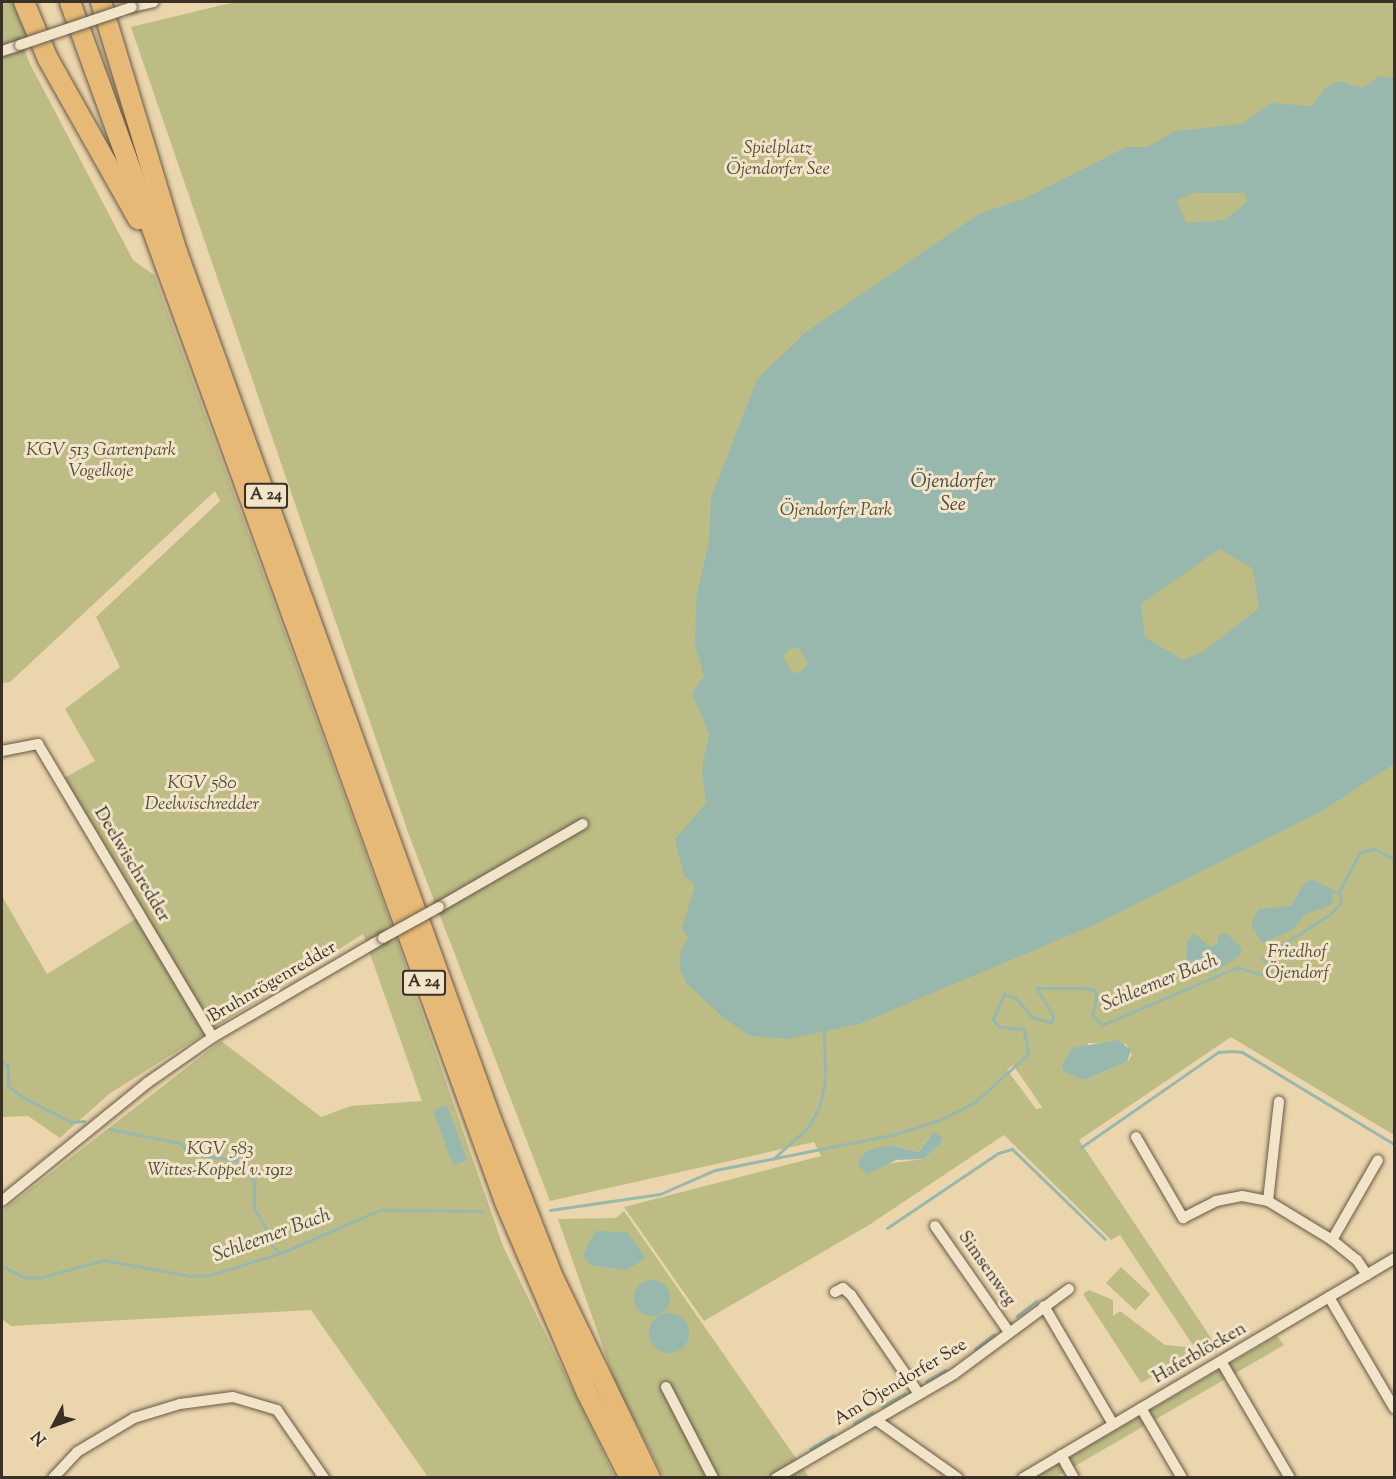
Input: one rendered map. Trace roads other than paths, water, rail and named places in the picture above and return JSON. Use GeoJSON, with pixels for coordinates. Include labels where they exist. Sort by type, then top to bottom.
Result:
{"type":"FeatureCollection","features":[{"type":"Feature","properties":{"kind":"highway","name":"A 24"},"geometry":{"type":"LineString","coordinates":[[24,2],[48,59],[127,199],[182,311]]}},
{"type":"Feature","properties":{"kind":"highway","name":"A 24"},"geometry":{"type":"LineString","coordinates":[[70,2],[505,1202],[582,1382],[630,1478]]}},
{"type":"Feature","properties":{"kind":"highway","name":"A 24"},"geometry":{"type":"LineString","coordinates":[[100,2],[177,252],[491,1119],[553,1277],[650,1478]]}},
{"type":"Feature","properties":{"kind":"street"},"geometry":{"type":"LineString","coordinates":[[2,51],[153,2]]}},
{"type":"Feature","properties":{"kind":"street","name":"Deelwischredder"},"geometry":{"type":"LineString","coordinates":[[2,751],[38,744],[213,1036]]}},
{"type":"Feature","properties":{"kind":"street","name":"Bruhnrögenredder"},"geometry":{"type":"LineString","coordinates":[[2,1201],[147,1083],[213,1036],[583,824]]}},
{"type":"Feature","properties":{"kind":"street"},"geometry":{"type":"LineString","coordinates":[[1268,1202],[1279,1102]]}},
{"type":"Feature","properties":{"kind":"street"},"geometry":{"type":"LineString","coordinates":[[1136,1137],[1183,1218],[1216,1201],[1242,1196],[1268,1202],[1332,1240],[1357,1260],[1367,1275]]}},
{"type":"Feature","properties":{"kind":"street"},"geometry":{"type":"LineString","coordinates":[[1332,1240],[1378,1160]]}},
{"type":"Feature","properties":{"kind":"street","name":"Simsenweg"},"geometry":{"type":"LineString","coordinates":[[936,1226],[1009,1332]]}},
{"type":"Feature","properties":{"kind":"street","name":"Haferblöcken"},"geometry":{"type":"LineString","coordinates":[[1023,1478],[1329,1297],[1392,1263]]}},
{"type":"Feature","properties":{"kind":"street","name":"Am Öjendorfer See"},"geometry":{"type":"LineString","coordinates":[[776,1478],[919,1394],[1069,1288]]}},
{"type":"Feature","properties":{"kind":"street"},"geometry":{"type":"LineString","coordinates":[[835,1292],[847,1290],[919,1394]]}},
{"type":"Feature","properties":{"kind":"street"},"geometry":{"type":"LineString","coordinates":[[1329,1297],[1395,1408]]}},
{"type":"Feature","properties":{"kind":"street"},"geometry":{"type":"LineString","coordinates":[[1044,1306],[1113,1424]]}},
{"type":"Feature","properties":{"kind":"street"},"geometry":{"type":"LineString","coordinates":[[1221,1361],[1290,1478]]}},
{"type":"Feature","properties":{"kind":"street"},"geometry":{"type":"LineString","coordinates":[[666,1387],[713,1478]]}},
{"type":"Feature","properties":{"kind":"street"},"geometry":{"type":"LineString","coordinates":[[53,1478],[84,1446],[134,1418],[180,1404],[232,1397],[276,1410],[324,1478]]}},
{"type":"Feature","properties":{"kind":"street"},"geometry":{"type":"LineString","coordinates":[[1141,1408],[1182,1478]]}},
{"type":"Feature","properties":{"kind":"street"},"geometry":{"type":"LineString","coordinates":[[876,1420],[958,1478]]}},
{"type":"Feature","properties":{"kind":"street"},"geometry":{"type":"LineString","coordinates":[[1060,1455],[1074,1478]]}},
{"type":"Feature","properties":{"kind":"water","name":"Öjendorfer See"},"geometry":{"type":"Polygon","coordinates":[[[1379,76],[1394,78],[1394,764],[1322,811],[1096,924],[859,1024],[787,1039],[751,1036],[726,1020],[686,983],[680,969],[680,953],[688,938],[682,928],[695,885],[684,876],[675,839],[706,803],[702,768],[709,734],[692,693],[704,676],[695,644],[696,599],[709,541],[711,498],[757,379],[806,332],[979,214],[1028,197],[1126,147],[1147,147],[1176,131],[1242,124],[1271,103],[1312,106],[1325,88],[1339,81],[1363,88],[1379,76]],[[1193,193],[1177,200],[1186,223],[1225,220],[1247,202],[1245,193],[1193,193]],[[1220,549],[1141,604],[1145,637],[1183,660],[1204,651],[1259,608],[1253,569],[1220,549]],[[799,648],[789,649],[783,657],[792,672],[800,673],[808,664],[799,648]]]}},
{"type":"Feature","properties":{"kind":"water"},"geometry":{"type":"Polygon","coordinates":[[[1313,880],[1339,892],[1332,894],[1333,904],[1306,914],[1292,930],[1262,943],[1251,925],[1258,909],[1291,906],[1305,882],[1313,880]]]}},
{"type":"Feature","properties":{"kind":"water"},"geometry":{"type":"Polygon","coordinates":[[[1194,933],[1210,947],[1217,944],[1219,934],[1226,933],[1242,948],[1240,955],[1215,972],[1191,971],[1186,965],[1187,943],[1194,933]]]}},
{"type":"Feature","properties":{"kind":"water"},"geometry":{"type":"Polygon","coordinates":[[[1118,1040],[1131,1050],[1127,1062],[1084,1080],[1064,1072],[1062,1065],[1072,1048],[1118,1040]]]}},
{"type":"Feature","properties":{"kind":"water"},"geometry":{"type":"Polygon","coordinates":[[[447,1105],[467,1160],[453,1166],[433,1110],[447,1105]]]}},
{"type":"Feature","properties":{"kind":"water"},"geometry":{"type":"Polygon","coordinates":[[[934,1131],[942,1137],[939,1145],[924,1159],[896,1160],[868,1174],[859,1167],[858,1161],[867,1151],[890,1145],[919,1152],[934,1131]]]}},
{"type":"Feature","properties":{"kind":"water"},"geometry":{"type":"Polygon","coordinates":[[[595,1231],[627,1232],[646,1258],[626,1270],[590,1265],[583,1255],[595,1231]]]}},
{"type":"Feature","properties":{"kind":"water"},"geometry":{"type":"Polygon","coordinates":[[[652,1280],[665,1285],[670,1298],[665,1311],[652,1316],[639,1311],[634,1298],[639,1285],[652,1280]]]}},
{"type":"Feature","properties":{"kind":"water"},"geometry":{"type":"Polygon","coordinates":[[[669,1313],[683,1319],[689,1333],[683,1347],[669,1353],[655,1347],[649,1333],[655,1319],[669,1313]]]}},
{"type":"Feature","properties":{"kind":"waterway","name":"Schleemer Bach"},"geometry":{"type":"LineString","coordinates":[[1394,833],[1394,841]]}},
{"type":"Feature","properties":{"kind":"waterway","name":"Schleemer Bach"},"geometry":{"type":"LineString","coordinates":[[550,1210],[660,1194],[715,1170],[892,1135],[940,1120],[975,1102],[1028,1054],[1024,1029],[999,1027],[993,1019],[1004,994],[1016,998],[1032,1017],[1051,1022],[1053,1016],[1037,988],[1088,988],[1095,991],[1096,999],[1092,1015],[1102,1025],[1237,967],[1268,977],[1271,971],[1262,958],[1330,914],[1341,902],[1339,892],[1360,852],[1374,849],[1394,859]]}},
{"type":"Feature","properties":{"kind":"waterway"},"geometry":{"type":"LineString","coordinates":[[773,1159],[808,1127],[819,1108],[825,1082],[824,1031]]}},
{"type":"Feature","properties":{"kind":"waterway"},"geometry":{"type":"LineString","coordinates":[[1080,1148],[1218,1052],[1232,1051],[1242,1052],[1394,1144]]}},
{"type":"Feature","properties":{"kind":"waterway"},"geometry":{"type":"LineString","coordinates":[[2,1061],[8,1066],[8,1086],[24,1098],[71,1122],[84,1121]]}},
{"type":"Feature","properties":{"kind":"waterway"},"geometry":{"type":"LineString","coordinates":[[109,1129],[180,1143],[189,1153],[238,1161],[254,1181],[254,1208],[272,1238],[270,1244],[280,1253]]}},
{"type":"Feature","properties":{"kind":"waterway"},"geometry":{"type":"LineString","coordinates":[[887,1228],[998,1153],[1012,1149],[1105,1239]]}},
{"type":"Feature","properties":{"kind":"waterway","name":"Schleemer Bach"},"geometry":{"type":"LineString","coordinates":[[2,1266],[24,1277],[39,1278],[104,1260],[190,1276],[210,1275],[281,1253],[380,1210],[483,1211]]}},
{"type":"Feature","properties":{"kind":"waterway"},"geometry":{"type":"LineString","coordinates":[[1017,1316],[1036,1301]]}},
{"type":"Feature","properties":{"kind":"waterway"},"geometry":{"type":"LineString","coordinates":[[975,1349],[994,1334]]}},
{"type":"Feature","properties":{"kind":"waterway"},"geometry":{"type":"LineString","coordinates":[[926,1381],[945,1370]]}},
{"type":"Feature","properties":{"kind":"waterway"},"geometry":{"type":"LineString","coordinates":[[882,1406],[905,1393]]}},
{"type":"Feature","properties":{"kind":"waterway"},"geometry":{"type":"LineString","coordinates":[[854,1423],[872,1412]]}},
{"type":"Feature","properties":{"kind":"waterway"},"geometry":{"type":"LineString","coordinates":[[810,1449],[833,1435]]}},
{"type":"Feature","properties":{"kind":"park label","name":"Spielplatz Öjendorfer See"},"geometry":{"type":"Point","coordinates":[778,160]}},
{"type":"Feature","properties":{"kind":"park label","name":"KGV 513 Gartenpark Vogelkoje"},"geometry":{"type":"Point","coordinates":[101,462]}},
{"type":"Feature","properties":{"kind":"park label","name":"Öjendorfer Park"},"geometry":{"type":"Point","coordinates":[836,511]}},
{"type":"Feature","properties":{"kind":"park label","name":"KGV 580 Deelwischredder"},"geometry":{"type":"Point","coordinates":[202,795]}},
{"type":"Feature","properties":{"kind":"park label","name":"Friedhof Öjendorf"},"geometry":{"type":"Point","coordinates":[1297,964]}},
{"type":"Feature","properties":{"kind":"park label","name":"KGV 583 Wittes-Koppel v. 1912"},"geometry":{"type":"Point","coordinates":[220,1161]}}]}
